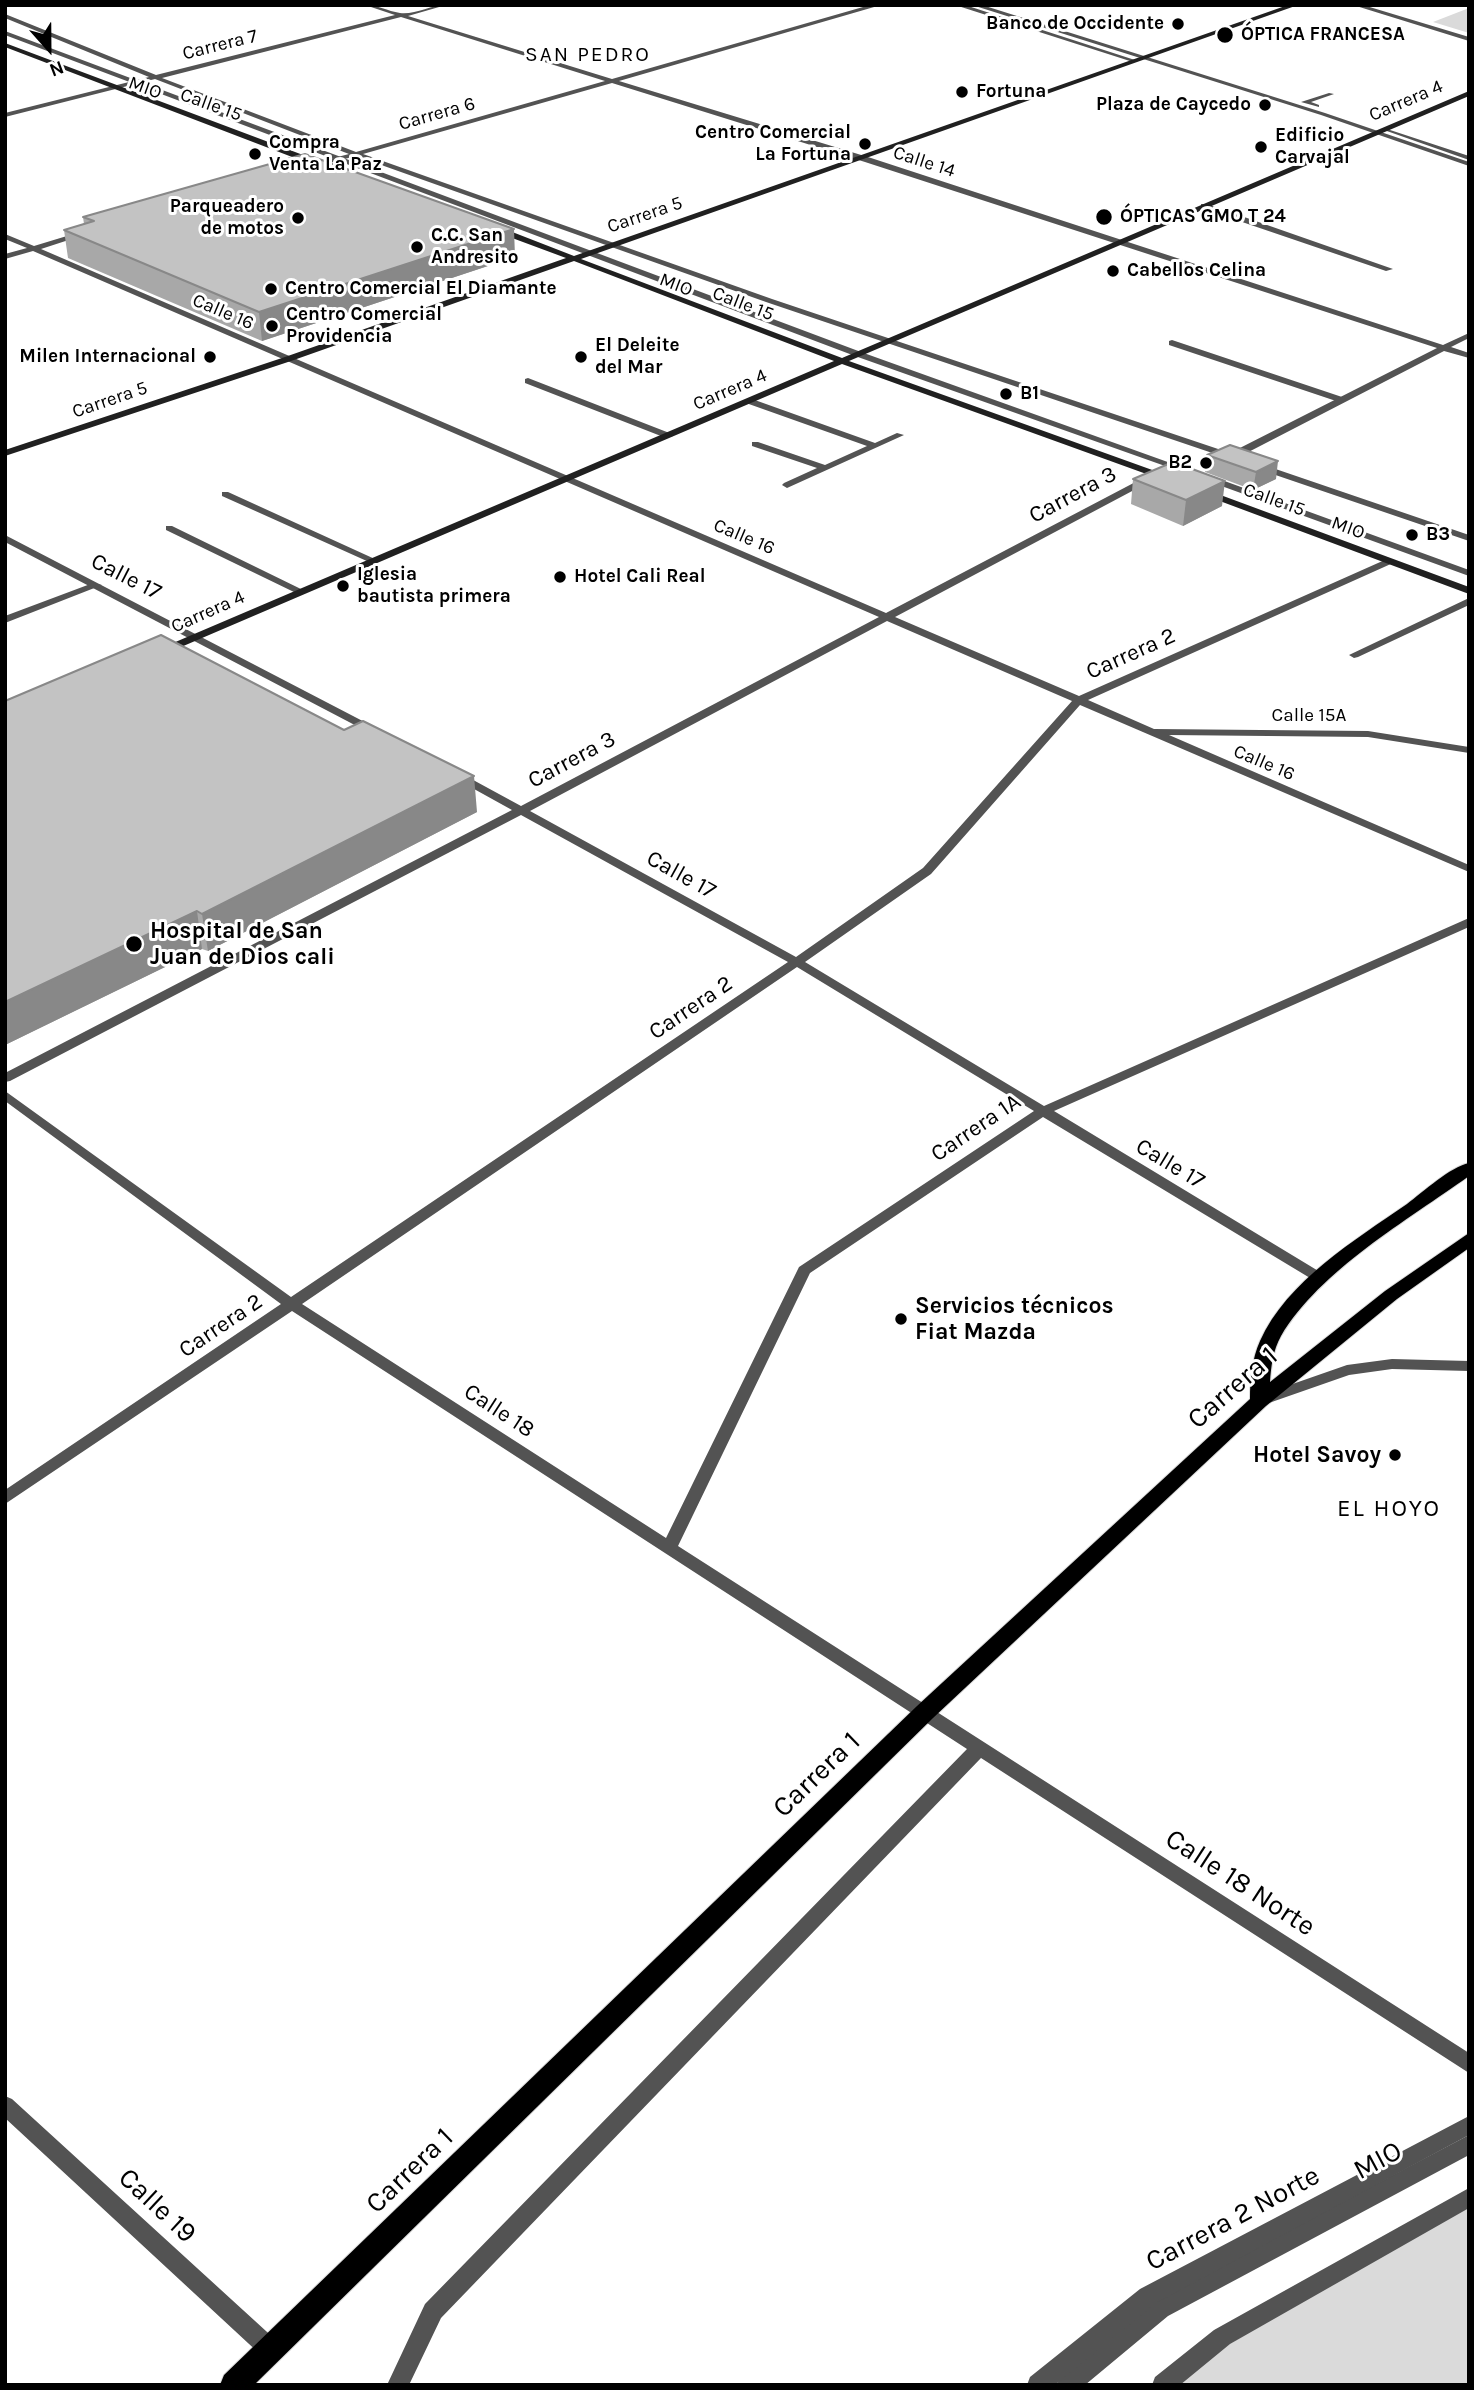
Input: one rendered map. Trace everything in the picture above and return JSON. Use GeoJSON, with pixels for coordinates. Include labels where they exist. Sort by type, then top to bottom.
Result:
{"type":"FeatureCollection","features":[{"type":"Feature","properties":{"kind":"main road"},"geometry":{"type":"LineString","coordinates":[[1259,1401],[1260,1368],[1271,1335],[1288,1310],[1320,1278],[1469,1168]]}},
{"type":"Feature","properties":{"kind":"main road","name":"Carrera 1"},"geometry":{"type":"LineString","coordinates":[[234,2385],[925,1712],[1259,1401],[1391,1295],[1469,1239]]}},
{"type":"Feature","properties":{"kind":"street","name":"Calle 14"},"geometry":{"type":"LineString","coordinates":[[368,5],[860,158],[1469,356]]}},
{"type":"Feature","properties":{"kind":"street","name":"Carrera 7"},"geometry":{"type":"LineString","coordinates":[[5,115],[443,5]]}},
{"type":"Feature","properties":{"kind":"street","name":"Carrera 6"},"geometry":{"type":"LineString","coordinates":[[304,169],[878,5]]}},
{"type":"Feature","properties":{"kind":"street"},"geometry":{"type":"LineString","coordinates":[[958,5],[1135,61]]}},
{"type":"Feature","properties":{"kind":"street"},"geometry":{"type":"LineString","coordinates":[[975,5],[1145,57],[1469,164]]}},
{"type":"Feature","properties":{"kind":"street","name":"Carrera 5"},"geometry":{"type":"LineString","coordinates":[[5,453],[288,359],[1295,5]]}},
{"type":"Feature","properties":{"kind":"street"},"geometry":{"type":"LineString","coordinates":[[1356,5],[1469,39]]}},
{"type":"Feature","properties":{"kind":"street","name":"Calle 15"},"geometry":{"type":"LineString","coordinates":[[5,16],[153,78],[355,154],[886,342],[1469,538]]}},
{"type":"Feature","properties":{"kind":"street","name":"MIO"},"geometry":{"type":"LineString","coordinates":[[5,33],[858,354],[1189,471]]}},
{"type":"Feature","properties":{"kind":"street","name":"Calle 15"},"geometry":{"type":"LineString","coordinates":[[5,45],[332,169]]}},
{"type":"Feature","properties":{"kind":"street","name":"Carrera 4"},"geometry":{"type":"LineString","coordinates":[[146,658],[1469,93]]}},
{"type":"Feature","properties":{"kind":"street"},"geometry":{"type":"LineString","coordinates":[[1331,94],[1304,102],[1469,158]]}},
{"type":"Feature","properties":{"kind":"street"},"geometry":{"type":"LineString","coordinates":[[1205,206],[1389,269]]}},
{"type":"Feature","properties":{"kind":"street","name":"Calle 15"},"geometry":{"type":"LineString","coordinates":[[491,227],[842,361],[1182,484]]}},
{"type":"Feature","properties":{"kind":"street"},"geometry":{"type":"LineString","coordinates":[[5,257],[98,230]]}},
{"type":"Feature","properties":{"kind":"street","name":"Calle 16"},"geometry":{"type":"LineString","coordinates":[[5,236],[564,480],[1469,869]]}},
{"type":"Feature","properties":{"kind":"street"},"geometry":{"type":"LineString","coordinates":[[1231,456],[1469,335]]}},
{"type":"Feature","properties":{"kind":"street"},"geometry":{"type":"LineString","coordinates":[[1172,343],[1342,400]]}},
{"type":"Feature","properties":{"kind":"street"},"geometry":{"type":"LineString","coordinates":[[528,381],[669,436]]}},
{"type":"Feature","properties":{"kind":"street"},"geometry":{"type":"LineString","coordinates":[[749,401],[874,446]]}},
{"type":"Feature","properties":{"kind":"street"},"geometry":{"type":"LineString","coordinates":[[787,485],[900,435]]}},
{"type":"Feature","properties":{"kind":"street"},"geometry":{"type":"LineString","coordinates":[[755,444],[825,468]]}},
{"type":"Feature","properties":{"kind":"street","name":"Carrera 3"},"geometry":{"type":"LineString","coordinates":[[5,1078],[522,810],[1156,474]]}},
{"type":"Feature","properties":{"kind":"street","name":"MIO"},"geometry":{"type":"LineString","coordinates":[[1202,476],[1469,573]]}},
{"type":"Feature","properties":{"kind":"street","name":"Calle 15"},"geometry":{"type":"LineString","coordinates":[[1195,489],[1469,591]]}},
{"type":"Feature","properties":{"kind":"street"},"geometry":{"type":"LineString","coordinates":[[225,494],[372,560]]}},
{"type":"Feature","properties":{"kind":"street"},"geometry":{"type":"LineString","coordinates":[[169,528],[300,591]]}},
{"type":"Feature","properties":{"kind":"street","name":"Calle 17"},"geometry":{"type":"LineString","coordinates":[[5,538],[197,636],[390,740]]}},
{"type":"Feature","properties":{"kind":"street","name":"Carrera 2"},"geometry":{"type":"LineString","coordinates":[[5,1498],[797,962],[927,870],[1079,700],[1390,561]]}},
{"type":"Feature","properties":{"kind":"street"},"geometry":{"type":"LineString","coordinates":[[5,620],[97,585]]}},
{"type":"Feature","properties":{"kind":"street"},"geometry":{"type":"LineString","coordinates":[[1354,655],[1469,601]]}},
{"type":"Feature","properties":{"kind":"street","name":"Calle 15A"},"geometry":{"type":"LineString","coordinates":[[1147,732],[1368,734],[1469,750]]}},
{"type":"Feature","properties":{"kind":"street","name":"Calle 17"},"geometry":{"type":"LineString","coordinates":[[450,772],[797,962],[1041,1112],[1320,1278]]}},
{"type":"Feature","properties":{"kind":"street","name":"Carrera 1A"},"geometry":{"type":"LineString","coordinates":[[669,1548],[804,1270],[1041,1112],[1469,922]]}},
{"type":"Feature","properties":{"kind":"street","name":"Calle 18"},"geometry":{"type":"LineString","coordinates":[[5,1095],[291,1304],[980,1748]]}},
{"type":"Feature","properties":{"kind":"street"},"geometry":{"type":"LineString","coordinates":[[1259,1401],[1347,1370],[1392,1364],[1469,1366]]}},
{"type":"Feature","properties":{"kind":"street"},"geometry":{"type":"LineString","coordinates":[[398,2385],[433,2311],[980,1748]]}},
{"type":"Feature","properties":{"kind":"street","name":"Calle 18 Norte"},"geometry":{"type":"LineString","coordinates":[[980,1748],[1469,2064]]}},
{"type":"Feature","properties":{"kind":"street","name":"Calle 19"},"geometry":{"type":"LineString","coordinates":[[5,2105],[270,2349]]}},
{"type":"Feature","properties":{"kind":"street","name":"Carrera 2 Norte"},"geometry":{"type":"LineString","coordinates":[[1038,2385],[1148,2296],[1469,2125]]}},
{"type":"Feature","properties":{"kind":"street","name":"MIO"},"geometry":{"type":"LineString","coordinates":[[1068,2385],[1160,2309],[1469,2144]]}},
{"type":"Feature","properties":{"kind":"street"},"geometry":{"type":"LineString","coordinates":[[1163,2385],[1222,2337],[1469,2197]]}},
{"type":"Feature","properties":{"kind":"shaded area"},"geometry":{"type":"Polygon","coordinates":[[[1469,8],[1469,33],[1433,22],[1469,8]]]}},
{"type":"Feature","properties":{"kind":"shaded area"},"geometry":{"type":"Polygon","coordinates":[[[1469,2197],[1469,2385],[1163,2385],[1469,2197]]]}},
{"type":"Feature","properties":{"kind":"building"},"geometry":{"type":"Polygon","coordinates":[[[305,154],[514,229],[259,312],[64,230],[94,221],[83,217],[305,154]]]}},
{"type":"Feature","properties":{"kind":"building"},"geometry":{"type":"Polygon","coordinates":[[[1230,445],[1278,461],[1256,472],[1207,455],[1230,445]]]}},
{"type":"Feature","properties":{"kind":"building"},"geometry":{"type":"Polygon","coordinates":[[[1173,462],[1225,481],[1186,500],[1133,479],[1173,462]]]}},
{"type":"Feature","properties":{"kind":"building","name":"Hospital de San Juan de Dios cali"},"geometry":{"type":"Polygon","coordinates":[[[161,635],[344,730],[363,721],[474,776],[202,914],[197,911],[5,1002],[5,701],[161,635]]]}},
{"type":"Feature","properties":{"kind":"place","name":"Banco de Occidente"},"geometry":{"type":"Point","coordinates":[1178,24]}},
{"type":"Feature","properties":{"kind":"place","name":"ÓPTICA FRANCESA"},"geometry":{"type":"Point","coordinates":[1225,35]}},
{"type":"Feature","properties":{"kind":"place","name":"Fortuna"},"geometry":{"type":"Point","coordinates":[962,92]}},
{"type":"Feature","properties":{"kind":"place","name":"Plaza de Caycedo"},"geometry":{"type":"Point","coordinates":[1265,105]}},
{"type":"Feature","properties":{"kind":"place","name":"Centro Comercial La Fortuna"},"geometry":{"type":"Point","coordinates":[865,144]}},
{"type":"Feature","properties":{"kind":"place","name":"Edificio Carvajal"},"geometry":{"type":"Point","coordinates":[1261,147]}},
{"type":"Feature","properties":{"kind":"place","name":"Compra Venta La Paz"},"geometry":{"type":"Point","coordinates":[255,154]}},
{"type":"Feature","properties":{"kind":"place","name":"ÓPTICAS GMO T 24"},"geometry":{"type":"Point","coordinates":[1104,217]}},
{"type":"Feature","properties":{"kind":"place","name":"Parqueadero de motos"},"geometry":{"type":"Point","coordinates":[298,218]}},
{"type":"Feature","properties":{"kind":"place","name":"C.C. San Andresito"},"geometry":{"type":"Point","coordinates":[417,247]}},
{"type":"Feature","properties":{"kind":"place","name":"Cabellos Celina"},"geometry":{"type":"Point","coordinates":[1113,271]}},
{"type":"Feature","properties":{"kind":"place","name":"Centro Comercial El Diamante"},"geometry":{"type":"Point","coordinates":[271,289]}},
{"type":"Feature","properties":{"kind":"place","name":"Centro Comercial Providencia"},"geometry":{"type":"Point","coordinates":[272,326]}},
{"type":"Feature","properties":{"kind":"place","name":"Milen Internacional"},"geometry":{"type":"Point","coordinates":[210,357]}},
{"type":"Feature","properties":{"kind":"place","name":"El Deleite del Mar"},"geometry":{"type":"Point","coordinates":[581,357]}},
{"type":"Feature","properties":{"kind":"place","name":"B1"},"geometry":{"type":"Point","coordinates":[1006,394]}},
{"type":"Feature","properties":{"kind":"place","name":"B2"},"geometry":{"type":"Point","coordinates":[1206,463]}},
{"type":"Feature","properties":{"kind":"place","name":"B3"},"geometry":{"type":"Point","coordinates":[1412,535]}},
{"type":"Feature","properties":{"kind":"place","name":"Hotel Cali Real"},"geometry":{"type":"Point","coordinates":[560,577]}},
{"type":"Feature","properties":{"kind":"place","name":"Iglesia bautista primera"},"geometry":{"type":"Point","coordinates":[343,586]}},
{"type":"Feature","properties":{"kind":"place","name":"Hospital de San Juan de Dios cali"},"geometry":{"type":"Point","coordinates":[134,944]}},
{"type":"Feature","properties":{"kind":"place","name":"Servicios técnicos Fiat Mazda"},"geometry":{"type":"Point","coordinates":[901,1319]}},
{"type":"Feature","properties":{"kind":"place","name":"Hotel Savoy"},"geometry":{"type":"Point","coordinates":[1395,1455]}},
{"type":"Feature","properties":{"kind":"district","name":"SAN PEDRO"},"geometry":{"type":"Point","coordinates":[588,55]}},
{"type":"Feature","properties":{"kind":"district","name":"EL HOYO"},"geometry":{"type":"Point","coordinates":[1389,1509]}}]}
